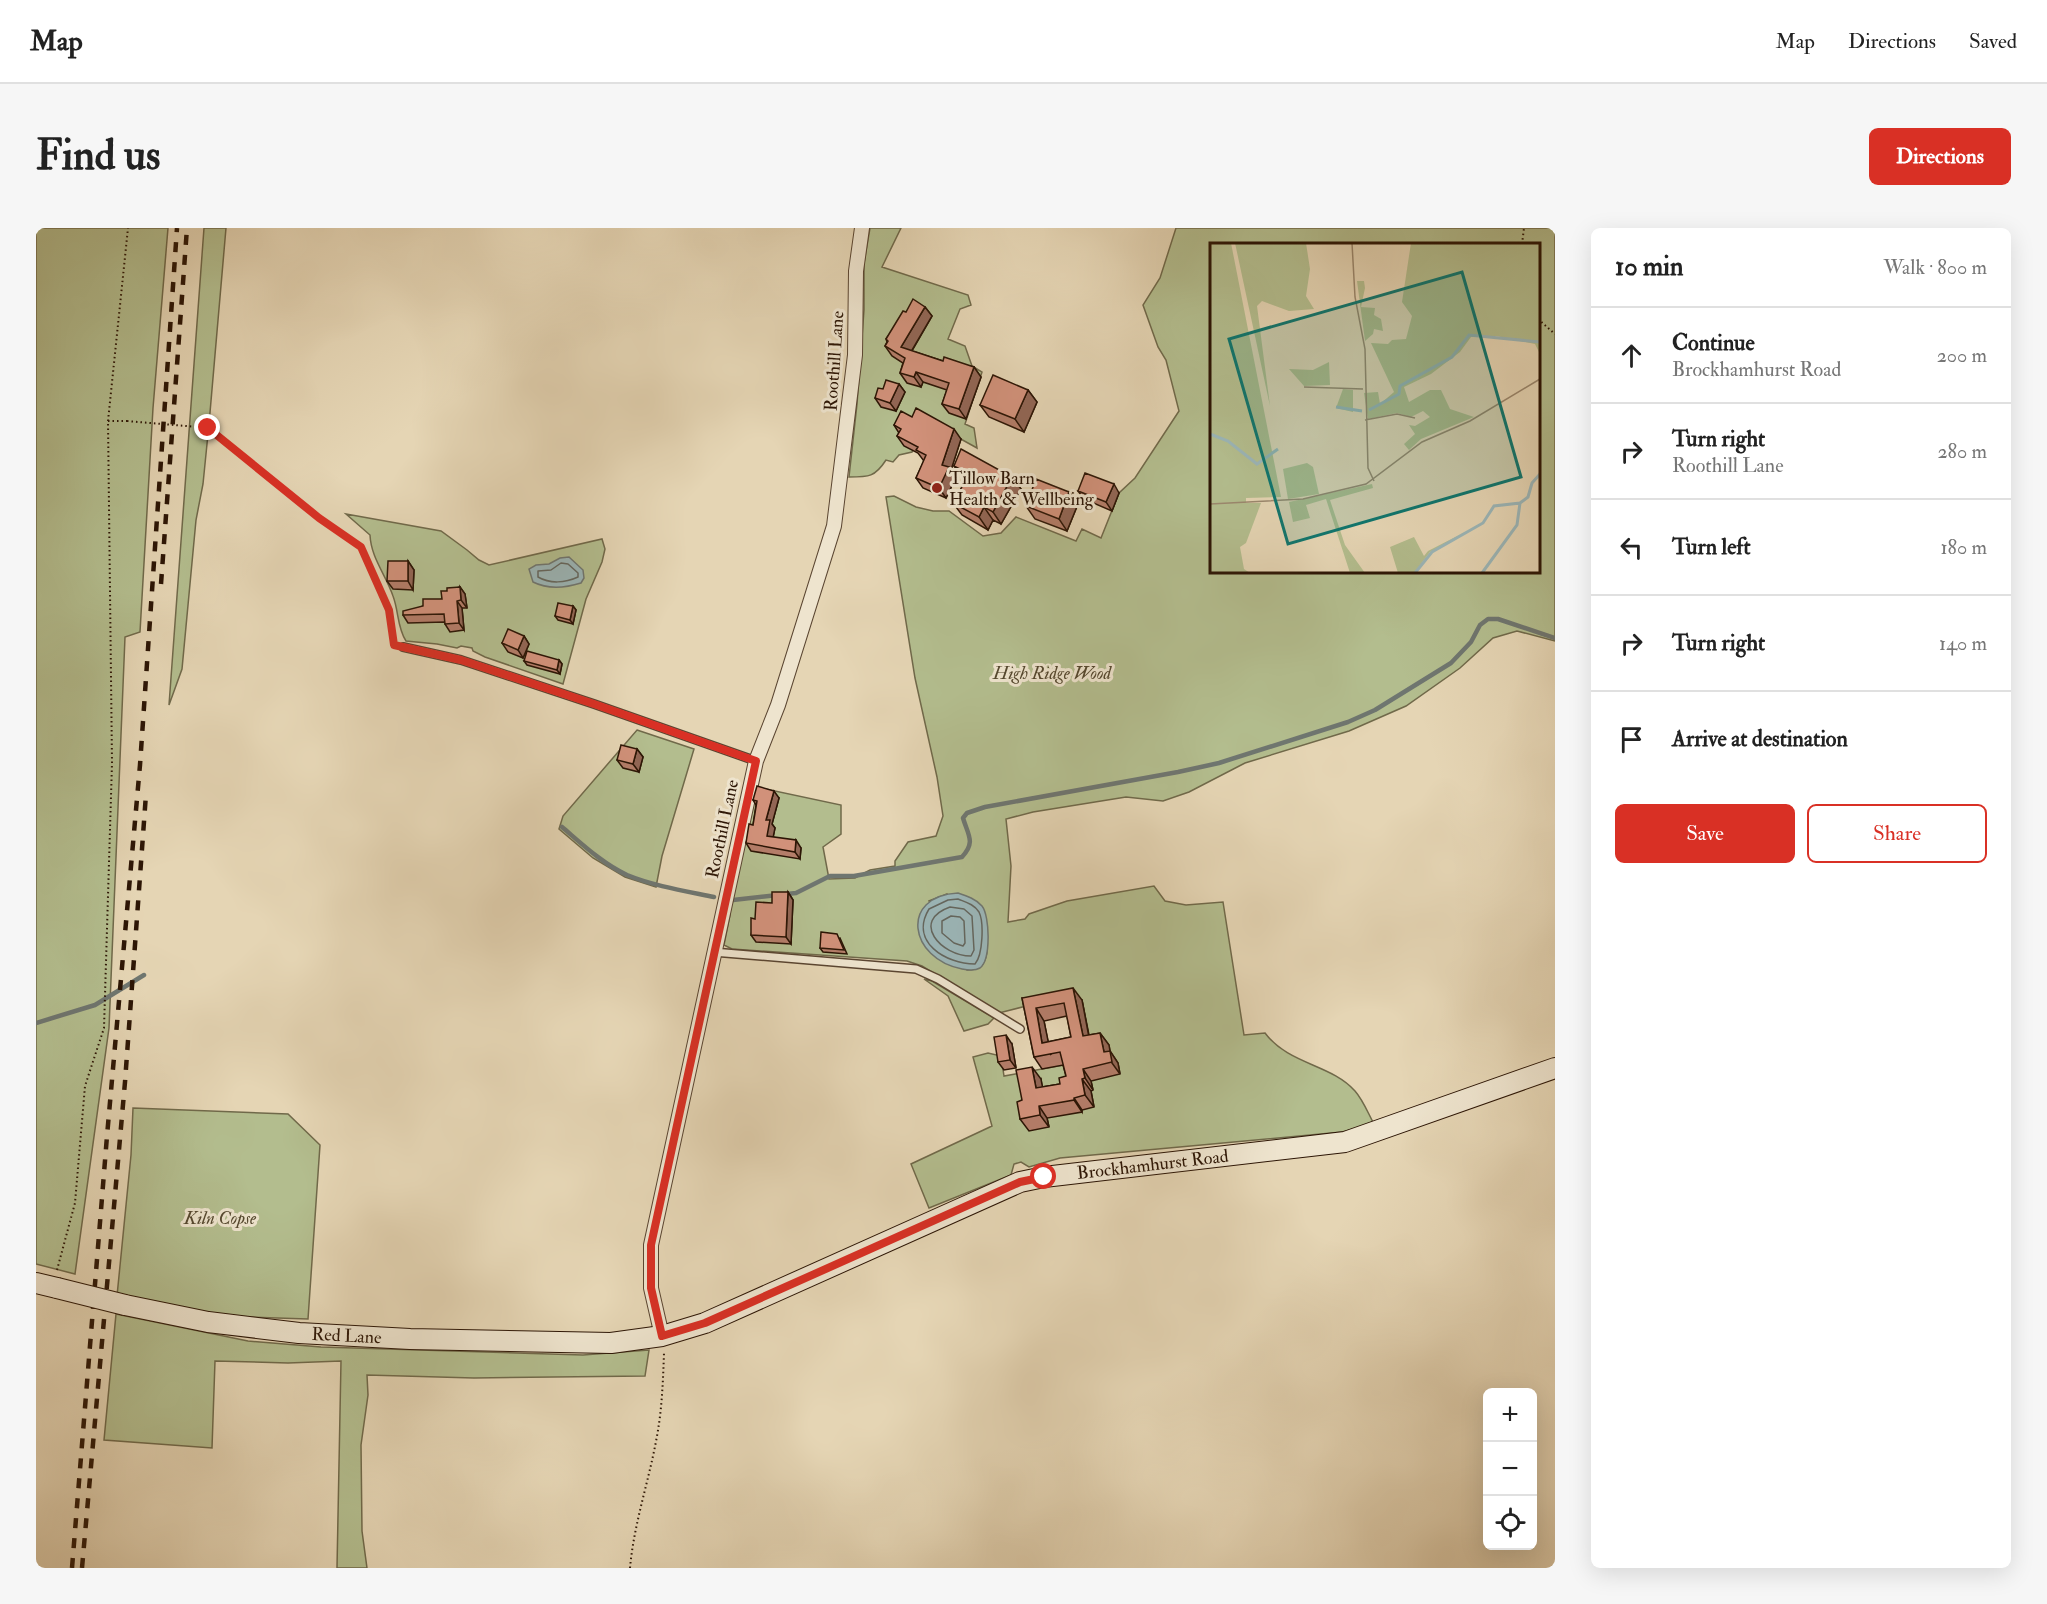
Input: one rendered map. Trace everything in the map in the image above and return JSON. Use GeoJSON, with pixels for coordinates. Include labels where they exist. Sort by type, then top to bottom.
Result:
{"type":"FeatureCollection","features":[{"type":"Feature","properties":{"kind":"street","name":"Roothill Lane"},"geometry":{"type":"LineString","coordinates":[[662,1336],[651,1288],[651,1245],[756,761],[778,705],[834,526],[855,354],[856,271],[862,228]]}},
{"type":"Feature","properties":{"kind":"street","name":"Brockhamhurst Road"},"geometry":{"type":"LineString","coordinates":[[662,1336],[705,1323],[1020,1182],[1044,1177],[1345,1142],[1555,1068]]}},
{"type":"Feature","properties":{"kind":"street","name":"Red Lane"},"geometry":{"type":"LineString","coordinates":[[49,1286],[124,1305],[208,1322],[299,1333],[410,1339],[611,1343],[662,1336]]}},
{"type":"Feature","properties":{"kind":"lane"},"geometry":{"type":"LineString","coordinates":[[403,647],[461,660],[756,761]]}},
{"type":"Feature","properties":{"kind":"lane"},"geometry":{"type":"LineString","coordinates":[[713,952],[916,969],[1020,1029]]}},
{"type":"Feature","properties":{"kind":"path"},"geometry":{"type":"LineString","coordinates":[[49,1286],[75,1203],[85,1086],[104,1028],[112,763],[108,421],[128,228]]}},
{"type":"Feature","properties":{"kind":"path"},"geometry":{"type":"LineString","coordinates":[[1522,243],[1524,228]]}},
{"type":"Feature","properties":{"kind":"path"},"geometry":{"type":"LineString","coordinates":[[1540,320],[1555,334]]}},
{"type":"Feature","properties":{"kind":"path"},"geometry":{"type":"LineString","coordinates":[[108,421],[208,428],[319,518],[361,547],[389,610],[394,645],[403,647]]}},
{"type":"Feature","properties":{"kind":"path"},"geometry":{"type":"LineString","coordinates":[[630,1568],[632,1544],[651,1466],[660,1416],[664,1354],[662,1336]]}},
{"type":"Feature","properties":{"kind":"green space"},"geometry":{"type":"Polygon","coordinates":[[[36,228],[168,228],[153,408],[140,632],[125,637],[109,1028],[75,1274],[36,1264],[36,228]]]}},
{"type":"Feature","properties":{"kind":"green space"},"geometry":{"type":"Polygon","coordinates":[[[204,228],[226,228],[209,424],[203,484],[196,520],[182,669],[169,705],[204,228]]]}},
{"type":"Feature","properties":{"kind":"green space"},"geometry":{"type":"Polygon","coordinates":[[[870,228],[901,228],[882,267],[968,295],[971,305],[960,309],[948,339],[965,346],[972,366],[982,372],[965,424],[974,428],[977,448],[923,418],[926,428],[912,452],[899,455],[893,462],[886,460],[871,475],[849,477],[864,310],[864,263],[870,228]]]}},
{"type":"Feature","properties":{"kind":"green space","name":"High Ridge Wood"},"geometry":{"type":"Polygon","coordinates":[[[1176,228],[1555,228],[1555,641],[1517,631],[1493,638],[1460,668],[1406,706],[1349,731],[1245,763],[1189,792],[1163,801],[1126,797],[1033,812],[1006,819],[1011,866],[1008,922],[1025,919],[1029,914],[1067,901],[1154,886],[1165,901],[1186,905],[1223,902],[1244,1035],[1265,1033],[1286,1052],[1345,1082],[1363,1102],[1374,1124],[1342,1132],[1060,1158],[1029,1167],[1021,1162],[1014,1164],[1011,1175],[929,1208],[911,1164],[992,1126],[973,1057],[988,1053],[1001,1056],[1004,1076],[1069,1064],[1091,1048],[1082,1000],[1034,1004],[999,1013],[922,966],[907,961],[732,949],[724,945],[731,901],[756,787],[841,805],[841,834],[823,847],[829,879],[855,878],[870,870],[895,866],[895,861],[908,842],[936,836],[943,816],[937,777],[915,678],[886,497],[894,496],[916,507],[933,511],[949,511],[983,536],[1001,533],[1016,517],[1076,541],[1082,529],[1101,538],[1119,493],[1135,478],[1179,411],[1166,360],[1158,347],[1143,305],[1160,278],[1176,228]],[[947,894],[929,901],[967,970],[979,968],[987,952],[947,894]]]}},
{"type":"Feature","properties":{"kind":"green space"},"geometry":{"type":"Polygon","coordinates":[[[346,514],[441,531],[489,565],[602,539],[605,549],[602,562],[586,599],[563,684],[485,657],[473,651],[472,648],[406,641],[393,596],[373,551],[370,535],[346,514]]]}},
{"type":"Feature","properties":{"kind":"green space"},"geometry":{"type":"Polygon","coordinates":[[[637,730],[694,749],[662,856],[656,887],[625,877],[593,858],[559,829],[563,816],[637,730]]]}},
{"type":"Feature","properties":{"kind":"green space"},"geometry":{"type":"Polygon","coordinates":[[[924,979],[932,981],[994,1018],[988,1024],[964,1031],[948,996],[924,979]]]}},
{"type":"Feature","properties":{"kind":"green space","name":"Kiln Copse"},"geometry":{"type":"Polygon","coordinates":[[[133,1108],[288,1114],[320,1145],[308,1319],[213,1316],[117,1296],[131,1155],[133,1108]]]}},
{"type":"Feature","properties":{"kind":"green space"},"geometry":{"type":"Polygon","coordinates":[[[116,1314],[248,1341],[321,1347],[583,1355],[649,1350],[645,1376],[474,1378],[367,1375],[368,1395],[361,1445],[362,1531],[367,1568],[337,1568],[341,1361],[288,1363],[215,1361],[212,1448],[104,1440],[116,1314]]]}},
{"type":"Feature","properties":{"kind":"water"},"geometry":{"type":"Polygon","coordinates":[[[569,557],[583,570],[584,578],[581,583],[557,587],[533,582],[529,569],[536,565],[549,564],[560,558],[569,557]]]}},
{"type":"Feature","properties":{"kind":"water"},"geometry":{"type":"Polygon","coordinates":[[[958,893],[980,904],[987,919],[988,948],[984,963],[976,970],[962,969],[944,963],[931,953],[922,941],[918,928],[919,916],[926,905],[939,897],[958,893]]]}},
{"type":"Feature","properties":{"kind":"building"},"geometry":{"type":"Polygon","coordinates":[[[913,299],[925,307],[901,347],[943,361],[944,357],[974,367],[959,409],[942,404],[949,383],[916,372],[914,377],[900,373],[905,358],[885,346],[888,341],[886,339],[913,299]]]}},
{"type":"Feature","properties":{"kind":"building"},"geometry":{"type":"Polygon","coordinates":[[[993,375],[1028,390],[1015,419],[980,405],[993,375]]]}},
{"type":"Feature","properties":{"kind":"building"},"geometry":{"type":"Polygon","coordinates":[[[886,380],[899,384],[890,403],[875,398],[878,388],[883,389],[886,380]]]}},
{"type":"Feature","properties":{"kind":"building"},"geometry":{"type":"Polygon","coordinates":[[[916,408],[954,429],[942,465],[949,467],[939,488],[916,478],[926,455],[916,450],[918,447],[897,436],[901,429],[894,425],[901,411],[912,417],[916,408]]]}},
{"type":"Feature","properties":{"kind":"building"},"geometry":{"type":"Polygon","coordinates":[[[961,449],[1012,477],[993,512],[984,507],[979,517],[953,503],[969,474],[954,466],[961,449]]]}},
{"type":"Feature","properties":{"kind":"building"},"geometry":{"type":"Polygon","coordinates":[[[1085,473],[1114,484],[1106,502],[1078,491],[1085,473]]]}},
{"type":"Feature","properties":{"kind":"building"},"geometry":{"type":"Polygon","coordinates":[[[1036,479],[1069,492],[1059,519],[1026,506],[1036,479]]]}},
{"type":"Feature","properties":{"kind":"building"},"geometry":{"type":"Polygon","coordinates":[[[388,561],[408,561],[408,581],[387,581],[388,561]]]}},
{"type":"Feature","properties":{"kind":"building"},"geometry":{"type":"Polygon","coordinates":[[[460,587],[461,600],[457,601],[459,623],[445,624],[444,614],[403,615],[403,611],[423,606],[423,599],[442,599],[441,591],[460,587]]]}},
{"type":"Feature","properties":{"kind":"building"},"geometry":{"type":"Polygon","coordinates":[[[558,603],[573,606],[570,620],[555,616],[558,603]]]}},
{"type":"Feature","properties":{"kind":"building"},"geometry":{"type":"Polygon","coordinates":[[[508,629],[524,636],[518,650],[502,643],[508,629]]]}},
{"type":"Feature","properties":{"kind":"building"},"geometry":{"type":"Polygon","coordinates":[[[527,651],[559,660],[557,670],[524,661],[527,651]]]}},
{"type":"Feature","properties":{"kind":"building"},"geometry":{"type":"Polygon","coordinates":[[[621,745],[637,749],[633,764],[617,760],[621,745]]]}},
{"type":"Feature","properties":{"kind":"building"},"geometry":{"type":"Polygon","coordinates":[[[757,786],[774,791],[766,820],[770,820],[767,836],[796,840],[795,852],[746,843],[749,824],[753,825],[757,801],[753,800],[757,786]]]}},
{"type":"Feature","properties":{"kind":"building"},"geometry":{"type":"Polygon","coordinates":[[[772,892],[788,892],[786,937],[751,935],[751,918],[755,919],[756,902],[772,903],[772,892]]]}},
{"type":"Feature","properties":{"kind":"building"},"geometry":{"type":"Polygon","coordinates":[[[821,932],[837,934],[844,950],[820,948],[821,932]]]}},
{"type":"Feature","properties":{"kind":"building"},"geometry":{"type":"Polygon","coordinates":[[[1073,988],[1083,1036],[1100,1033],[1104,1052],[1110,1051],[1112,1062],[1083,1069],[1085,1095],[1074,1098],[1074,1100],[1039,1106],[1040,1115],[1020,1119],[1017,1102],[1022,1100],[1016,1070],[1032,1067],[1036,1088],[1060,1084],[1059,1078],[1066,1076],[1060,1052],[1034,1057],[1022,998],[1073,988]],[[1064,1003],[1036,1008],[1042,1043],[1071,1037],[1064,1003]]]}},
{"type":"Feature","properties":{"kind":"building"},"geometry":{"type":"Polygon","coordinates":[[[1006,1035],[1010,1060],[998,1062],[994,1037],[1006,1035]]]}},
{"type":"Feature","properties":{"kind":"waterway"},"geometry":{"type":"LineString","coordinates":[[733,900],[796,893],[830,876],[854,876],[962,857],[970,843],[963,818],[967,813],[985,807],[1219,763],[1348,722],[1375,710],[1451,663],[1471,642],[1480,625],[1488,619],[1498,619],[1555,638]]}},
{"type":"Feature","properties":{"kind":"waterway"},"geometry":{"type":"LineString","coordinates":[[562,827],[601,859],[627,875],[659,885],[714,897]]}},
{"type":"Feature","properties":{"kind":"waterway"},"geometry":{"type":"LineString","coordinates":[[36,1023],[95,1005],[144,975]]}},
{"type":"Feature","properties":{"kind":"railway"},"geometry":{"type":"LineString","coordinates":[[72,1568],[140,765],[177,228]]}},
{"type":"Feature","properties":{"kind":"railway"},"geometry":{"type":"LineString","coordinates":[[161,584],[187,228]]}},
{"type":"Feature","properties":{"kind":"railway"},"geometry":{"type":"LineString","coordinates":[[82,1568],[125,1082],[146,794]]}},
{"type":"Feature","properties":{"kind":"place","name":"Tillow Barn Health & Wellbeing"},"geometry":{"type":"Point","coordinates":[937,488]}},
{"type":"Feature","properties":{"kind":"route"},"geometry":{"type":"LineString","coordinates":[[208,428],[319,518],[361,547],[389,610],[394,645],[461,660],[756,761],[651,1245],[651,1288],[662,1336],[705,1323],[1020,1182],[1044,1177]]}}]}
